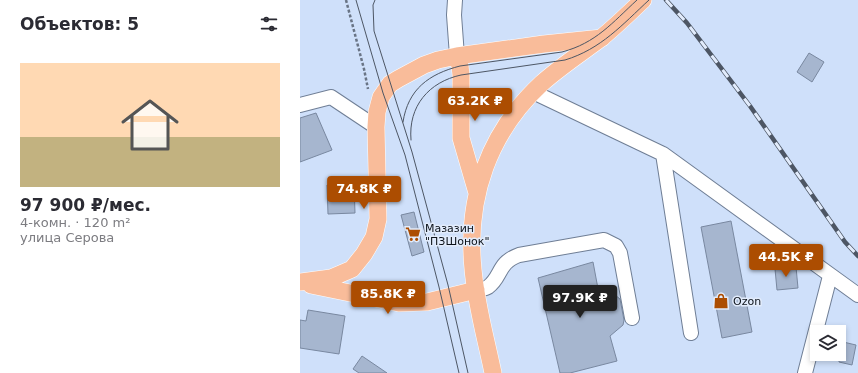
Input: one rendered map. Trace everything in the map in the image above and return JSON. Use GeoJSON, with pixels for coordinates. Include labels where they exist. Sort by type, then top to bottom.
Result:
{"type":"FeatureCollection","features":[{"type":"Feature","properties":{"kind":"main road"},"geometry":{"type":"LineString","coordinates":[[493,373],[476,290],[471,235],[472,217],[485,165],[497,138],[533,92],[602,38],[643,0]]}},
{"type":"Feature","properties":{"kind":"main road"},"geometry":{"type":"LineString","coordinates":[[300,283],[332,278],[352,269],[370,245],[377,228],[378,219],[377,112],[381,97],[390,84],[424,65],[438,60],[544,44],[602,38]]}},
{"type":"Feature","properties":{"kind":"main road"},"geometry":{"type":"LineString","coordinates":[[457,56],[461,75],[461,138],[478,195]]}},
{"type":"Feature","properties":{"kind":"main road"},"geometry":{"type":"LineString","coordinates":[[300,283],[399,303],[427,302],[476,290]]}},
{"type":"Feature","properties":{"kind":"street"},"geometry":{"type":"LineString","coordinates":[[455,0],[454,15],[457,56]]}},
{"type":"Feature","properties":{"kind":"street"},"geometry":{"type":"LineString","coordinates":[[533,92],[663,154],[858,295]]}},
{"type":"Feature","properties":{"kind":"street"},"geometry":{"type":"LineString","coordinates":[[300,105],[331,97],[376,127]]}},
{"type":"Feature","properties":{"kind":"street"},"geometry":{"type":"LineString","coordinates":[[663,154],[691,333]]}},
{"type":"Feature","properties":{"kind":"street"},"geometry":{"type":"LineString","coordinates":[[476,290],[487,288],[505,262],[511,258],[519,255],[604,240],[616,246],[620,253],[632,318]]}},
{"type":"Feature","properties":{"kind":"street"},"geometry":{"type":"LineString","coordinates":[[805,373],[830,276]]}},
{"type":"Feature","properties":{"kind":"building"},"geometry":{"type":"Polygon","coordinates":[[[809,53],[824,62],[812,82],[797,72],[809,53]]]}},
{"type":"Feature","properties":{"kind":"building"},"geometry":{"type":"Polygon","coordinates":[[[316,113],[332,150],[300,162],[300,118],[316,113]]]}},
{"type":"Feature","properties":{"kind":"building"},"geometry":{"type":"Polygon","coordinates":[[[354,184],[355,213],[328,214],[327,185],[354,184]]]}},
{"type":"Feature","properties":{"kind":"building","name":"Мазазин \"ПЗШонок\""},"geometry":{"type":"Polygon","coordinates":[[[414,212],[424,252],[412,256],[401,215],[414,212]]]}},
{"type":"Feature","properties":{"kind":"building"},"geometry":{"type":"Polygon","coordinates":[[[731,221],[752,332],[722,338],[701,227],[731,221]]]}},
{"type":"Feature","properties":{"kind":"building"},"geometry":{"type":"Polygon","coordinates":[[[593,262],[599,294],[615,295],[620,299],[624,320],[623,325],[610,336],[617,361],[570,373],[560,373],[538,278],[593,262]]]}},
{"type":"Feature","properties":{"kind":"building"},"geometry":{"type":"Polygon","coordinates":[[[796,267],[798,288],[777,290],[775,269],[796,267]]]}},
{"type":"Feature","properties":{"kind":"building"},"geometry":{"type":"Polygon","coordinates":[[[308,310],[345,316],[339,354],[300,348],[300,320],[306,321],[308,310]]]}},
{"type":"Feature","properties":{"kind":"building"},"geometry":{"type":"Polygon","coordinates":[[[846,343],[856,345],[852,365],[839,362],[846,361],[846,343]]]}},
{"type":"Feature","properties":{"kind":"building"},"geometry":{"type":"Polygon","coordinates":[[[362,356],[387,373],[359,373],[353,369],[362,356]]]}},
{"type":"Feature","properties":{"kind":"tram line"},"geometry":{"type":"LineString","coordinates":[[356,0],[383,93],[405,155],[439,287],[459,373]]}},
{"type":"Feature","properties":{"kind":"tram line"},"geometry":{"type":"LineString","coordinates":[[375,0],[373,5],[374,31],[412,152],[448,285],[468,373]]}},
{"type":"Feature","properties":{"kind":"tram line"},"geometry":{"type":"LineString","coordinates":[[403,122],[406,110],[415,92],[439,73],[460,66],[562,52],[574,48],[594,38],[637,0]]}},
{"type":"Feature","properties":{"kind":"tram line"},"geometry":{"type":"LineString","coordinates":[[411,140],[413,116],[417,106],[423,97],[439,83],[461,75],[565,60],[578,55],[590,50],[600,43],[649,0]]}},
{"type":"Feature","properties":{"kind":"railway"},"geometry":{"type":"LineString","coordinates":[[666,0],[687,23],[750,106],[845,242],[858,256]]}},
{"type":"Feature","properties":{"kind":"place","name":"Мазазин \"ПЗШонок\""},"geometry":{"type":"Point","coordinates":[413,234]}},
{"type":"Feature","properties":{"kind":"place","name":"Ozon"},"geometry":{"type":"Point","coordinates":[721,301]}}]}
